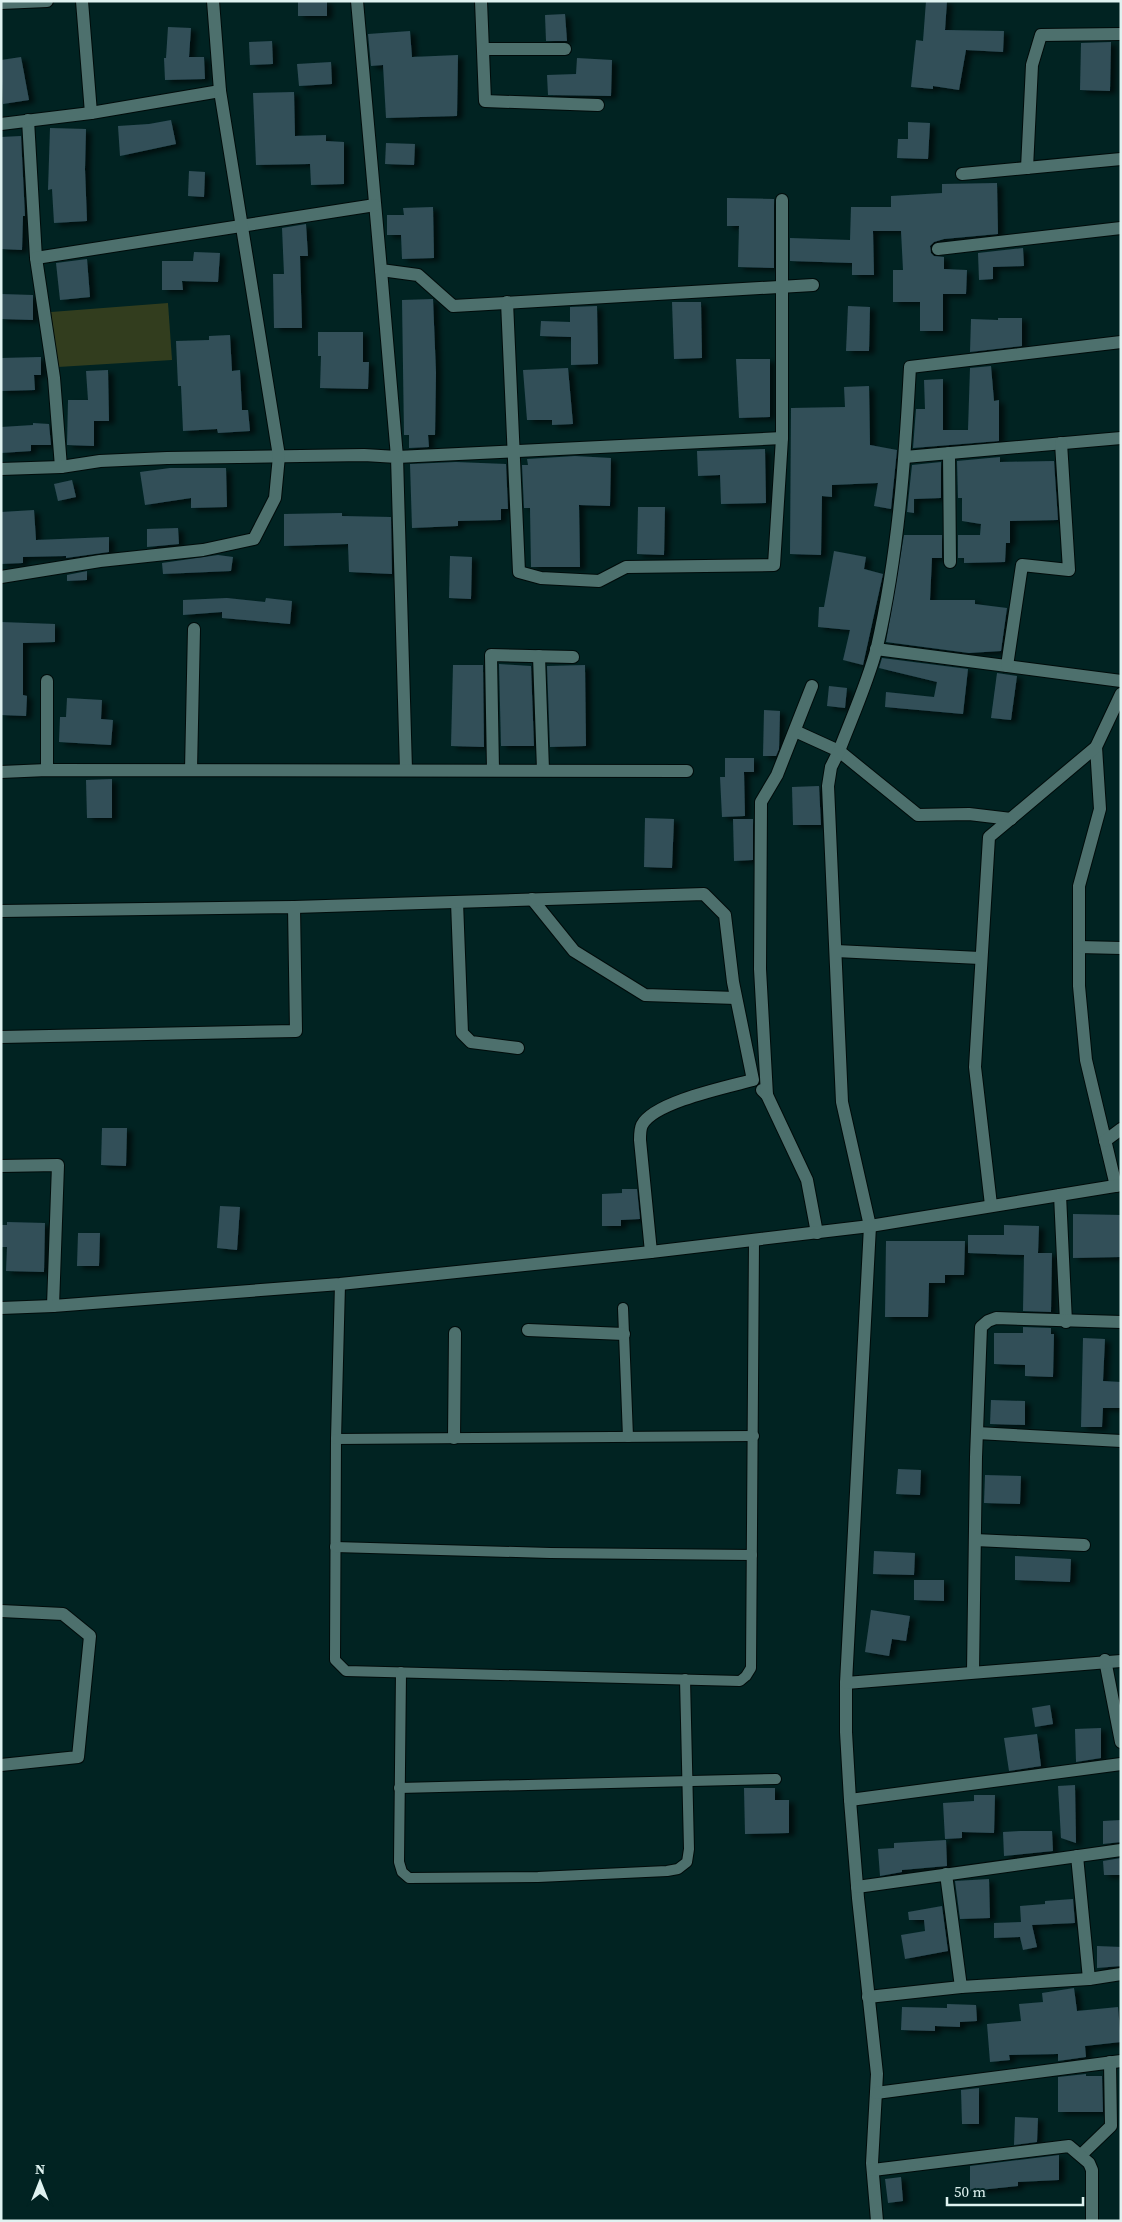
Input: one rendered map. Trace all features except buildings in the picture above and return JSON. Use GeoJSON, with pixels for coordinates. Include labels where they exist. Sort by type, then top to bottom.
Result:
{"type":"FeatureCollection","features":[{"type":"Feature","properties":{"kind":"street"},"geometry":{"type":"LineString","coordinates":[[1,3],[48,1]]}},
{"type":"Feature","properties":{"kind":"street"},"geometry":{"type":"LineString","coordinates":[[82,1],[91,113]]}},
{"type":"Feature","properties":{"kind":"street"},"geometry":{"type":"LineString","coordinates":[[1,576],[100,561],[203,550],[254,539],[275,498],[279,456],[220,91],[213,1]]}},
{"type":"Feature","properties":{"kind":"street"},"geometry":{"type":"LineString","coordinates":[[357,1],[397,457],[406,770]]}},
{"type":"Feature","properties":{"kind":"street"},"geometry":{"type":"LineString","coordinates":[[481,1],[485,101],[598,105]]}},
{"type":"Feature","properties":{"kind":"street"},"geometry":{"type":"LineString","coordinates":[[1027,168],[1032,65],[1041,35],[1121,34]]}},
{"type":"Feature","properties":{"kind":"street"},"geometry":{"type":"LineString","coordinates":[[483,48],[565,49]]}},
{"type":"Feature","properties":{"kind":"street"},"geometry":{"type":"LineString","coordinates":[[1,124],[91,113],[220,91]]}},
{"type":"Feature","properties":{"kind":"street"},"geometry":{"type":"LineString","coordinates":[[28,120],[36,258],[54,378],[61,467]]}},
{"type":"Feature","properties":{"kind":"street"},"geometry":{"type":"LineString","coordinates":[[962,174],[1121,159]]}},
{"type":"Feature","properties":{"kind":"street"},"geometry":{"type":"LineString","coordinates":[[507,302],[519,572],[541,578],[599,580],[626,567],[774,565],[782,438],[782,200]]}},
{"type":"Feature","properties":{"kind":"street"},"geometry":{"type":"LineString","coordinates":[[36,258],[375,204]]}},
{"type":"Feature","properties":{"kind":"street"},"geometry":{"type":"LineString","coordinates":[[938,249],[1121,228]]}},
{"type":"Feature","properties":{"kind":"street"},"geometry":{"type":"LineString","coordinates":[[381,270],[418,275],[453,306],[813,285]]}},
{"type":"Feature","properties":{"kind":"street"},"geometry":{"type":"LineString","coordinates":[[877,2221],[873,2170],[877,2074],[857,1887],[846,1732],[846,1683],[870,1226],[842,1102],[828,786],[831,767],[839,751],[876,649],[891,572],[905,457],[910,367],[1121,342]]}},
{"type":"Feature","properties":{"kind":"street"},"geometry":{"type":"LineString","coordinates":[[1,468],[61,467],[100,461],[167,458],[364,455],[397,457],[782,438]]}},
{"type":"Feature","properties":{"kind":"street"},"geometry":{"type":"LineString","coordinates":[[905,457],[1121,438]]}},
{"type":"Feature","properties":{"kind":"street"},"geometry":{"type":"LineString","coordinates":[[1007,666],[1022,566],[1070,570],[1061,443]]}},
{"type":"Feature","properties":{"kind":"street"},"geometry":{"type":"LineString","coordinates":[[949,453],[950,562]]}},
{"type":"Feature","properties":{"kind":"street"},"geometry":{"type":"LineString","coordinates":[[192,770],[194,629]]}},
{"type":"Feature","properties":{"kind":"street"},"geometry":{"type":"LineString","coordinates":[[876,649],[1121,681]]}},
{"type":"Feature","properties":{"kind":"street"},"geometry":{"type":"LineString","coordinates":[[493,770],[491,655],[573,657]]}},
{"type":"Feature","properties":{"kind":"street"},"geometry":{"type":"LineString","coordinates":[[539,656],[543,770]]}},
{"type":"Feature","properties":{"kind":"street"},"geometry":{"type":"LineString","coordinates":[[47,681],[47,770]]}},
{"type":"Feature","properties":{"kind":"street"},"geometry":{"type":"LineString","coordinates":[[768,1095],[760,969],[761,802],[777,775],[812,686]]}},
{"type":"Feature","properties":{"kind":"street"},"geometry":{"type":"LineString","coordinates":[[991,1205],[975,1067],[980,958],[989,837],[1096,747],[1121,694]]}},
{"type":"Feature","properties":{"kind":"street"},"geometry":{"type":"LineString","coordinates":[[794,731],[839,751],[918,815],[968,814],[1011,819]]}},
{"type":"Feature","properties":{"kind":"street"},"geometry":{"type":"LineString","coordinates":[[1,1308],[53,1306],[340,1284],[651,1252],[870,1226],[1118,1186],[1105,1141],[1086,1060],[1079,986],[1079,886],[1100,809],[1096,747]]}},
{"type":"Feature","properties":{"kind":"street"},"geometry":{"type":"LineString","coordinates":[[1,772],[47,770],[687,771]]}},
{"type":"Feature","properties":{"kind":"street"},"geometry":{"type":"LineString","coordinates":[[1,911],[294,907],[704,894],[725,915],[736,998],[753,1080],[768,1095],[807,1180],[817,1233]]}},
{"type":"Feature","properties":{"kind":"street"},"geometry":{"type":"LineString","coordinates":[[532,899],[574,951],[646,995],[736,998]]}},
{"type":"Feature","properties":{"kind":"street"},"geometry":{"type":"LineString","coordinates":[[457,902],[462,1034],[470,1042],[518,1048]]}},
{"type":"Feature","properties":{"kind":"street"},"geometry":{"type":"LineString","coordinates":[[1,1036],[296,1031],[294,907]]}},
{"type":"Feature","properties":{"kind":"street"},"geometry":{"type":"LineString","coordinates":[[1079,947],[1121,948]]}},
{"type":"Feature","properties":{"kind":"street"},"geometry":{"type":"LineString","coordinates":[[836,951],[980,958]]}},
{"type":"Feature","properties":{"kind":"street"},"geometry":{"type":"LineString","coordinates":[[651,1252],[640,1140],[641,1126],[654,1111],[694,1096],[753,1080]]}},
{"type":"Feature","properties":{"kind":"street"},"geometry":{"type":"LineString","coordinates":[[1105,1141],[1121,1129]]}},
{"type":"Feature","properties":{"kind":"street"},"geometry":{"type":"LineString","coordinates":[[1,1166],[58,1165],[53,1306]]}},
{"type":"Feature","properties":{"kind":"street"},"geometry":{"type":"LineString","coordinates":[[1060,1195],[1066,1322]]}},
{"type":"Feature","properties":{"kind":"street"},"geometry":{"type":"LineString","coordinates":[[973,1672],[977,1433],[981,1327],[988,1320],[996,1318],[1066,1322],[1121,1322]]}},
{"type":"Feature","properties":{"kind":"street"},"geometry":{"type":"LineString","coordinates":[[528,1330],[624,1334]]}},
{"type":"Feature","properties":{"kind":"street"},"geometry":{"type":"LineString","coordinates":[[454,1438],[455,1333]]}},
{"type":"Feature","properties":{"kind":"street"},"geometry":{"type":"LineString","coordinates":[[977,1433],[1121,1442]]}},
{"type":"Feature","properties":{"kind":"street"},"geometry":{"type":"LineString","coordinates":[[975,1540],[1084,1545]]}},
{"type":"Feature","properties":{"kind":"street"},"geometry":{"type":"LineString","coordinates":[[1,1611],[63,1614],[90,1636],[78,1757],[1,1765]]}},
{"type":"Feature","properties":{"kind":"street"},"geometry":{"type":"LineString","coordinates":[[846,1683],[1105,1660],[1121,1661]]}},
{"type":"Feature","properties":{"kind":"street"},"geometry":{"type":"LineString","coordinates":[[1105,1660],[1121,1742]]}},
{"type":"Feature","properties":{"kind":"street"},"geometry":{"type":"LineString","coordinates":[[850,1800],[1121,1764]]}},
{"type":"Feature","properties":{"kind":"street"},"geometry":{"type":"LineString","coordinates":[[857,1887],[1121,1850]]}},
{"type":"Feature","properties":{"kind":"street"},"geometry":{"type":"LineString","coordinates":[[1077,1856],[1089,1979]]}},
{"type":"Feature","properties":{"kind":"street"},"geometry":{"type":"LineString","coordinates":[[946,1874],[961,1987]]}},
{"type":"Feature","properties":{"kind":"street"},"geometry":{"type":"LineString","coordinates":[[868,1997],[961,1987],[1089,1979],[1121,1974]]}},
{"type":"Feature","properties":{"kind":"street"},"geometry":{"type":"LineString","coordinates":[[876,2093],[1115,2062],[1111,2126],[1081,2155]]}},
{"type":"Feature","properties":{"kind":"street"},"geometry":{"type":"LineString","coordinates":[[873,2170],[1069,2146],[1089,2163],[1092,2170],[1092,2221]]}},
{"type":"Feature","properties":{"kind":"lane"},"geometry":{"type":"LineString","coordinates":[[340,1284],[336,1439],[335,1660],[346,1671],[740,1681],[751,1668],[754,1240]]}},
{"type":"Feature","properties":{"kind":"lane"},"geometry":{"type":"LineString","coordinates":[[623,1308],[628,1437]]}},
{"type":"Feature","properties":{"kind":"lane"},"geometry":{"type":"LineString","coordinates":[[336,1439],[754,1436]]}},
{"type":"Feature","properties":{"kind":"lane"},"geometry":{"type":"LineString","coordinates":[[335,1547],[550,1553],[752,1555]]}},
{"type":"Feature","properties":{"kind":"lane"},"geometry":{"type":"LineString","coordinates":[[401,1672],[399,1862],[402,1872],[409,1878],[538,1877],[678,1869],[687,1862],[689,1849],[685,1679]]}},
{"type":"Feature","properties":{"kind":"lane"},"geometry":{"type":"LineString","coordinates":[[399,1788],[776,1778]]}},
{"type":"Feature","properties":{"kind":"green space"},"geometry":{"type":"Polygon","coordinates":[[[168,303],[172,360],[58,367],[51,312],[168,303]]]}}]}
